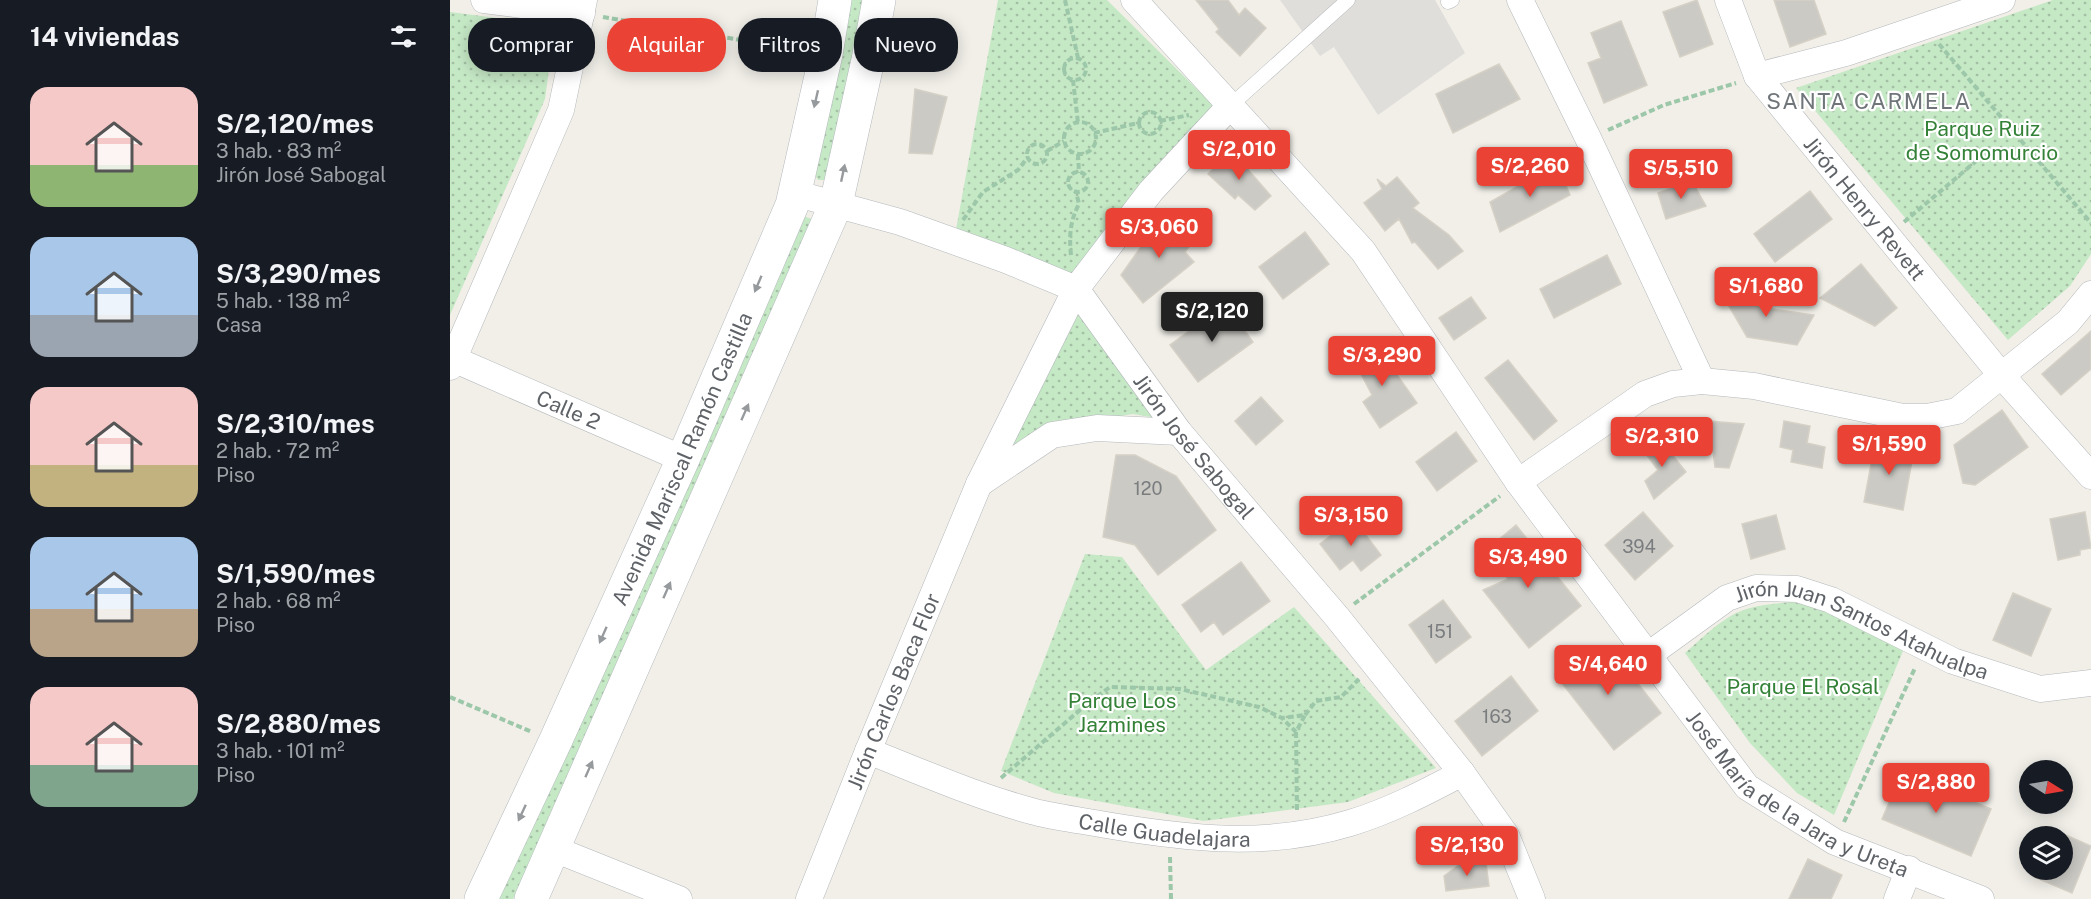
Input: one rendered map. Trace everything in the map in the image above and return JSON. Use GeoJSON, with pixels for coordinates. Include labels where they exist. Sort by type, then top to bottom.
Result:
{"type":"FeatureCollection","features":[{"type":"Feature","properties":{"kind":"main road","name":"Avenida Mariscal Ramón Castilla"},"geometry":{"type":"LineString","coordinates":[[832,18],[835,0]]}},
{"type":"Feature","properties":{"kind":"main road","name":"Avenida Mariscal Ramón Castilla"},"geometry":{"type":"LineString","coordinates":[[531,899],[836,204],[879,0]]}},
{"type":"Feature","properties":{"kind":"main road","name":"Avenida Mariscal Ramón Castilla"},"geometry":{"type":"LineString","coordinates":[[481,899],[683,459],[792,205],[822,72]]}},
{"type":"Feature","properties":{"kind":"street"},"geometry":{"type":"LineString","coordinates":[[452,363],[561,110],[583,7],[484,0]]}},
{"type":"Feature","properties":{"kind":"street","name":"José María de la Jara y Ureta"},"geometry":{"type":"LineString","coordinates":[[1134,0],[1363,251],[1518,482],[1747,787],[1835,842],[1981,899]]}},
{"type":"Feature","properties":{"kind":"street"},"geometry":{"type":"LineString","coordinates":[[1520,0],[1588,138],[1702,381]]}},
{"type":"Feature","properties":{"kind":"street","name":"Jirón Henry Revett"},"geometry":{"type":"LineString","coordinates":[[1728,0],[1757,76],[2002,376],[2091,476]]}},
{"type":"Feature","properties":{"kind":"street"},"geometry":{"type":"LineString","coordinates":[[1757,76],[1846,53],[2002,0]]}},
{"type":"Feature","properties":{"kind":"street","name":"Jirón Carlos Baca Flor"},"geometry":{"type":"LineString","coordinates":[[809,899],[979,484],[1076,289],[1151,191],[1230,106]]}},
{"type":"Feature","properties":{"kind":"street"},"geometry":{"type":"LineString","coordinates":[[794,193],[900,222],[1006,260],[1076,289]]}},
{"type":"Feature","properties":{"kind":"street","name":"Jirón José Sabogal"},"geometry":{"type":"LineString","coordinates":[[1076,289],[1179,432],[1337,616],[1462,773],[1506,835],[1532,899]]}},
{"type":"Feature","properties":{"kind":"street"},"geometry":{"type":"LineString","coordinates":[[1518,482],[1645,394],[1673,384],[1702,381],[1754,386],[1903,417],[1926,417],[1957,411],[2068,322],[2091,294]]}},
{"type":"Feature","properties":{"kind":"street","name":"Calle 2"},"geometry":{"type":"LineString","coordinates":[[452,363],[683,459]]}},
{"type":"Feature","properties":{"kind":"street"},"geometry":{"type":"LineString","coordinates":[[979,484],[1052,435],[1097,428],[1179,432]]}},
{"type":"Feature","properties":{"kind":"street","name":"Jirón Juan Santos Atahualpa"},"geometry":{"type":"LineString","coordinates":[[1647,656],[1727,598],[1756,588],[1797,589],[1831,600],[1953,661],[2040,689],[2091,683]]}},
{"type":"Feature","properties":{"kind":"street","name":"Calle Guadelajara"},"geometry":{"type":"LineString","coordinates":[[868,751],[982,795],[1039,813],[1203,839],[1298,835],[1350,823],[1390,808],[1462,773]]}},
{"type":"Feature","properties":{"kind":"street"},"geometry":{"type":"LineString","coordinates":[[554,849],[679,899]]}},
{"type":"Feature","properties":{"kind":"street"},"geometry":{"type":"LineString","coordinates":[[1897,899],[1909,869]]}},
{"type":"Feature","properties":{"kind":"lane","name":"Jirón Carlos Baca Flor"},"geometry":{"type":"LineString","coordinates":[[1230,106],[1348,0]]}},
{"type":"Feature","properties":{"kind":"path"},"geometry":{"type":"LineString","coordinates":[[1065,0],[1077,58],[1086,68],[1084,75],[1073,80]]}},
{"type":"Feature","properties":{"kind":"path"},"geometry":{"type":"LineString","coordinates":[[583,7],[738,37]]}},
{"type":"Feature","properties":{"kind":"path"},"geometry":{"type":"LineString","coordinates":[[1925,27],[2091,223]]}},
{"type":"Feature","properties":{"kind":"path"},"geometry":{"type":"LineString","coordinates":[[1077,58],[1068,60],[1064,66],[1064,73],[1073,80],[1078,123]]}},
{"type":"Feature","properties":{"kind":"path"},"geometry":{"type":"LineString","coordinates":[[1588,138],[1664,105],[1757,76]]}},
{"type":"Feature","properties":{"kind":"path"},"geometry":{"type":"LineString","coordinates":[[1094,133],[1138,123],[1144,114],[1151,112],[1159,117],[1161,125],[1157,131],[1150,134],[1143,133],[1138,123]]}},
{"type":"Feature","properties":{"kind":"path"},"geometry":{"type":"LineString","coordinates":[[1078,123],[1088,125],[1095,138],[1088,152],[1078,154],[1069,150],[1064,141],[1069,127],[1078,123]]}},
{"type":"Feature","properties":{"kind":"path"},"geometry":{"type":"LineString","coordinates":[[1047,151],[1064,141]]}},
{"type":"Feature","properties":{"kind":"path"},"geometry":{"type":"LineString","coordinates":[[950,240],[983,192],[1018,170],[1028,157],[1028,150],[1033,145],[1040,144],[1047,151]]}},
{"type":"Feature","properties":{"kind":"path"},"geometry":{"type":"LineString","coordinates":[[1028,157],[1034,164],[1041,164],[1046,160],[1047,151]]}},
{"type":"Feature","properties":{"kind":"path"},"geometry":{"type":"LineString","coordinates":[[1078,154],[1078,173]]}},
{"type":"Feature","properties":{"kind":"path"},"geometry":{"type":"LineString","coordinates":[[1888,236],[1982,157]]}},
{"type":"Feature","properties":{"kind":"path"},"geometry":{"type":"LineString","coordinates":[[1076,192],[1085,189],[1087,184],[1086,178],[1078,173]]}},
{"type":"Feature","properties":{"kind":"path"},"geometry":{"type":"LineString","coordinates":[[1076,289],[1070,231],[1073,216],[1079,204],[1076,192],[1068,183],[1070,177],[1078,173]]}},
{"type":"Feature","properties":{"kind":"path"},"geometry":{"type":"LineString","coordinates":[[1337,616],[1518,482]]}},
{"type":"Feature","properties":{"kind":"path"},"geometry":{"type":"LineString","coordinates":[[1835,842],[1924,648]]}},
{"type":"Feature","properties":{"kind":"path"},"geometry":{"type":"LineString","coordinates":[[1298,835],[1296,732],[1316,701],[1341,698],[1364,674],[1381,672]]}},
{"type":"Feature","properties":{"kind":"path"},"geometry":{"type":"LineString","coordinates":[[982,795],[1054,731],[1110,687],[1180,689],[1259,707],[1282,718],[1296,732]]}},
{"type":"Feature","properties":{"kind":"path"},"geometry":{"type":"LineString","coordinates":[[450,697],[555,742]]}},
{"type":"Feature","properties":{"kind":"path"},"geometry":{"type":"LineString","coordinates":[[1282,718],[1305,715]]}},
{"type":"Feature","properties":{"kind":"path"},"geometry":{"type":"LineString","coordinates":[[1169,835],[1172,899]]}},
{"type":"Feature","properties":{"kind":"shaded area"},"geometry":{"type":"Polygon","coordinates":[[[1280,0],[1435,0],[1465,53],[1378,115],[1334,47],[1320,56],[1280,0]]]}},
{"type":"Feature","properties":{"kind":"green space"},"geometry":{"type":"Polygon","coordinates":[[[843,0],[865,0],[861,18],[854,18],[854,52],[827,180],[818,180],[810,167],[829,72],[842,72],[842,18],[839,18],[843,0]]]}},
{"type":"Feature","properties":{"kind":"green space"},"geometry":{"type":"Polygon","coordinates":[[[998,0],[1107,0],[1217,109],[1072,276],[955,235],[998,0]]]}},
{"type":"Feature","properties":{"kind":"green space","name":"Parque Ruiz de Somomurcio"},"geometry":{"type":"Polygon","coordinates":[[[2053,0],[2091,0],[2091,254],[2070,286],[2008,340],[1796,88],[2053,0]]]}},
{"type":"Feature","properties":{"kind":"green space"},"geometry":{"type":"Polygon","coordinates":[[[450,12],[496,18],[468,18],[468,72],[549,72],[545,99],[450,315],[450,12]]]}},
{"type":"Feature","properties":{"kind":"green space"},"geometry":{"type":"Polygon","coordinates":[[[797,214],[818,221],[513,899],[489,899],[797,214]]]}},
{"type":"Feature","properties":{"kind":"green space"},"geometry":{"type":"Polygon","coordinates":[[[1077,300],[1162,419],[1133,414],[1052,427],[995,468],[1077,300]]]}},
{"type":"Feature","properties":{"kind":"green space","name":"Parque Los Jazmines"},"geometry":{"type":"Polygon","coordinates":[[[1085,554],[1122,557],[1206,670],[1294,607],[1436,768],[1348,802],[1204,821],[1054,793],[1001,771],[1085,554]]]}},
{"type":"Feature","properties":{"kind":"green space","name":"Parque El Rosal"},"geometry":{"type":"Polygon","coordinates":[[[1791,602],[1824,608],[1903,651],[1834,815],[1797,793],[1750,743],[1685,653],[1716,626],[1736,613],[1770,604],[1791,602]]]}},
{"type":"Feature","properties":{"kind":"building"},"geometry":{"type":"Polygon","coordinates":[[[1196,0],[1228,0],[1239,15],[1245,8],[1266,28],[1240,56],[1216,32],[1219,29],[1196,0]]]}},
{"type":"Feature","properties":{"kind":"building"},"geometry":{"type":"Polygon","coordinates":[[[1697,0],[1713,44],[1680,57],[1663,12],[1697,0]]]}},
{"type":"Feature","properties":{"kind":"building"},"geometry":{"type":"Polygon","coordinates":[[[1774,0],[1814,0],[1826,34],[1790,47],[1774,0]]]}},
{"type":"Feature","properties":{"kind":"building"},"geometry":{"type":"Polygon","coordinates":[[[1621,21],[1647,85],[1604,103],[1588,63],[1601,58],[1591,33],[1621,21]]]}},
{"type":"Feature","properties":{"kind":"building"},"geometry":{"type":"Polygon","coordinates":[[[1499,64],[1520,99],[1453,133],[1436,94],[1499,64]]]}},
{"type":"Feature","properties":{"kind":"building"},"geometry":{"type":"Polygon","coordinates":[[[915,89],[947,97],[932,154],[909,153],[915,89]]]}},
{"type":"Feature","properties":{"kind":"building"},"geometry":{"type":"Polygon","coordinates":[[[1231,150],[1271,196],[1255,210],[1238,195],[1235,199],[1208,174],[1231,150]]]}},
{"type":"Feature","properties":{"kind":"building"},"geometry":{"type":"Polygon","coordinates":[[[1557,164],[1570,195],[1500,232],[1490,202],[1557,164]]]}},
{"type":"Feature","properties":{"kind":"building"},"geometry":{"type":"Polygon","coordinates":[[[1397,177],[1419,203],[1413,208],[1449,235],[1463,251],[1438,269],[1415,242],[1412,243],[1399,219],[1385,231],[1364,203],[1382,189],[1377,179],[1386,186],[1397,177]]]}},
{"type":"Feature","properties":{"kind":"building"},"geometry":{"type":"Polygon","coordinates":[[[1692,181],[1706,206],[1666,219],[1658,193],[1692,181]]]}},
{"type":"Feature","properties":{"kind":"building"},"geometry":{"type":"Polygon","coordinates":[[[1810,191],[1832,219],[1775,262],[1754,234],[1810,191]]]}},
{"type":"Feature","properties":{"kind":"building"},"geometry":{"type":"Polygon","coordinates":[[[1165,213],[1194,240],[1185,252],[1194,262],[1143,303],[1121,275],[1165,213]]]}},
{"type":"Feature","properties":{"kind":"building"},"geometry":{"type":"Polygon","coordinates":[[[1305,232],[1329,264],[1283,299],[1259,267],[1305,232]]]}},
{"type":"Feature","properties":{"kind":"building"},"geometry":{"type":"Polygon","coordinates":[[[1607,255],[1621,284],[1554,318],[1540,289],[1607,255]]]}},
{"type":"Feature","properties":{"kind":"building"},"geometry":{"type":"Polygon","coordinates":[[[1861,264],[1897,308],[1875,326],[1820,298],[1861,264]]]}},
{"type":"Feature","properties":{"kind":"building"},"geometry":{"type":"Polygon","coordinates":[[[1749,281],[1765,308],[1814,315],[1797,345],[1747,337],[1723,296],[1749,281]]]}},
{"type":"Feature","properties":{"kind":"building"},"geometry":{"type":"Polygon","coordinates":[[[1471,297],[1486,318],[1454,340],[1439,318],[1471,297]]]}},
{"type":"Feature","properties":{"kind":"building"},"geometry":{"type":"Polygon","coordinates":[[[1226,304],[1253,342],[1198,382],[1170,345],[1226,304]]]}},
{"type":"Feature","properties":{"kind":"building"},"geometry":{"type":"Polygon","coordinates":[[[2091,331],[2091,369],[2061,395],[2042,374],[2091,331]]]}},
{"type":"Feature","properties":{"kind":"building"},"geometry":{"type":"Polygon","coordinates":[[[1367,342],[1388,362],[1417,403],[1380,428],[1363,402],[1372,395],[1352,357],[1367,342]]]}},
{"type":"Feature","properties":{"kind":"building"},"geometry":{"type":"Polygon","coordinates":[[[1508,360],[1557,421],[1534,440],[1485,378],[1508,360]]]}},
{"type":"Feature","properties":{"kind":"building"},"geometry":{"type":"Polygon","coordinates":[[[1261,397],[1283,421],[1256,445],[1235,421],[1261,397]]]}},
{"type":"Feature","properties":{"kind":"building"},"geometry":{"type":"Polygon","coordinates":[[[2002,410],[2028,447],[1975,485],[1963,483],[1954,445],[2002,410]]]}},
{"type":"Feature","properties":{"kind":"building"},"geometry":{"type":"Polygon","coordinates":[[[1709,421],[1744,424],[1729,468],[1715,467],[1709,421]]]}},
{"type":"Feature","properties":{"kind":"building"},"geometry":{"type":"Polygon","coordinates":[[[1784,421],[1810,426],[1807,443],[1825,447],[1822,468],[1791,462],[1793,450],[1780,447],[1784,421]]]}},
{"type":"Feature","properties":{"kind":"building"},"geometry":{"type":"Polygon","coordinates":[[[1456,432],[1477,461],[1437,491],[1416,462],[1456,432]]]}},
{"type":"Feature","properties":{"kind":"building"},"geometry":{"type":"Polygon","coordinates":[[[1658,437],[1686,472],[1654,499],[1645,481],[1658,470],[1643,450],[1658,437]]]}},
{"type":"Feature","properties":{"kind":"building"},"geometry":{"type":"Polygon","coordinates":[[[1875,443],[1914,450],[1903,510],[1864,502],[1875,443]]]}},
{"type":"Feature","properties":{"kind":"building"},"geometry":{"type":"Polygon","coordinates":[[[1116,455],[1135,455],[1176,476],[1216,530],[1158,575],[1135,545],[1103,537],[1116,455]]]}},
{"type":"Feature","properties":{"kind":"building"},"geometry":{"type":"Polygon","coordinates":[[[1643,512],[1673,546],[1635,580],[1605,545],[1643,512]]]}},
{"type":"Feature","properties":{"kind":"building"},"geometry":{"type":"Polygon","coordinates":[[[2085,512],[2091,548],[2080,550],[2080,555],[2058,560],[2050,519],[2085,512]]]}},
{"type":"Feature","properties":{"kind":"building"},"geometry":{"type":"Polygon","coordinates":[[[1776,515],[1785,549],[1751,559],[1742,524],[1776,515]]]}},
{"type":"Feature","properties":{"kind":"building"},"geometry":{"type":"Polygon","coordinates":[[[1353,518],[1381,555],[1361,571],[1353,560],[1340,570],[1320,544],[1353,518]]]}},
{"type":"Feature","properties":{"kind":"building"},"geometry":{"type":"Polygon","coordinates":[[[1516,525],[1581,606],[1529,648],[1483,590],[1508,579],[1485,551],[1516,525]]]}},
{"type":"Feature","properties":{"kind":"building"},"geometry":{"type":"Polygon","coordinates":[[[1241,562],[1270,601],[1223,635],[1214,622],[1201,632],[1182,605],[1241,562]]]}},
{"type":"Feature","properties":{"kind":"building"},"geometry":{"type":"Polygon","coordinates":[[[2013,593],[2051,609],[2031,656],[1993,640],[2013,593]]]}},
{"type":"Feature","properties":{"kind":"building"},"geometry":{"type":"Polygon","coordinates":[[[1443,600],[1471,637],[1436,663],[1409,625],[1443,600]]]}},
{"type":"Feature","properties":{"kind":"building"},"geometry":{"type":"Polygon","coordinates":[[[1586,649],[1596,662],[1612,650],[1661,713],[1614,750],[1555,674],[1586,649]]]}},
{"type":"Feature","properties":{"kind":"building"},"geometry":{"type":"Polygon","coordinates":[[[1511,676],[1538,711],[1482,756],[1455,721],[1511,676]]]}},
{"type":"Feature","properties":{"kind":"building"},"geometry":{"type":"Polygon","coordinates":[[[1902,772],[1991,809],[1971,856],[1882,819],[1902,772]]]}},
{"type":"Feature","properties":{"kind":"building"},"geometry":{"type":"Polygon","coordinates":[[[2073,838],[2091,846],[2072,893],[2041,880],[2073,880],[2073,838]]]}},
{"type":"Feature","properties":{"kind":"building"},"geometry":{"type":"Polygon","coordinates":[[[1808,859],[1842,875],[1831,899],[1789,899],[1808,859]]]}},
{"type":"Feature","properties":{"kind":"building"},"geometry":{"type":"Polygon","coordinates":[[[1486,863],[1489,886],[1446,891],[1444,876],[1459,865],[1486,863]]]}},
{"type":"Feature","properties":{"kind":"district","name":"SANTA CARMELA"},"geometry":{"type":"Point","coordinates":[1869,101]}}]}
